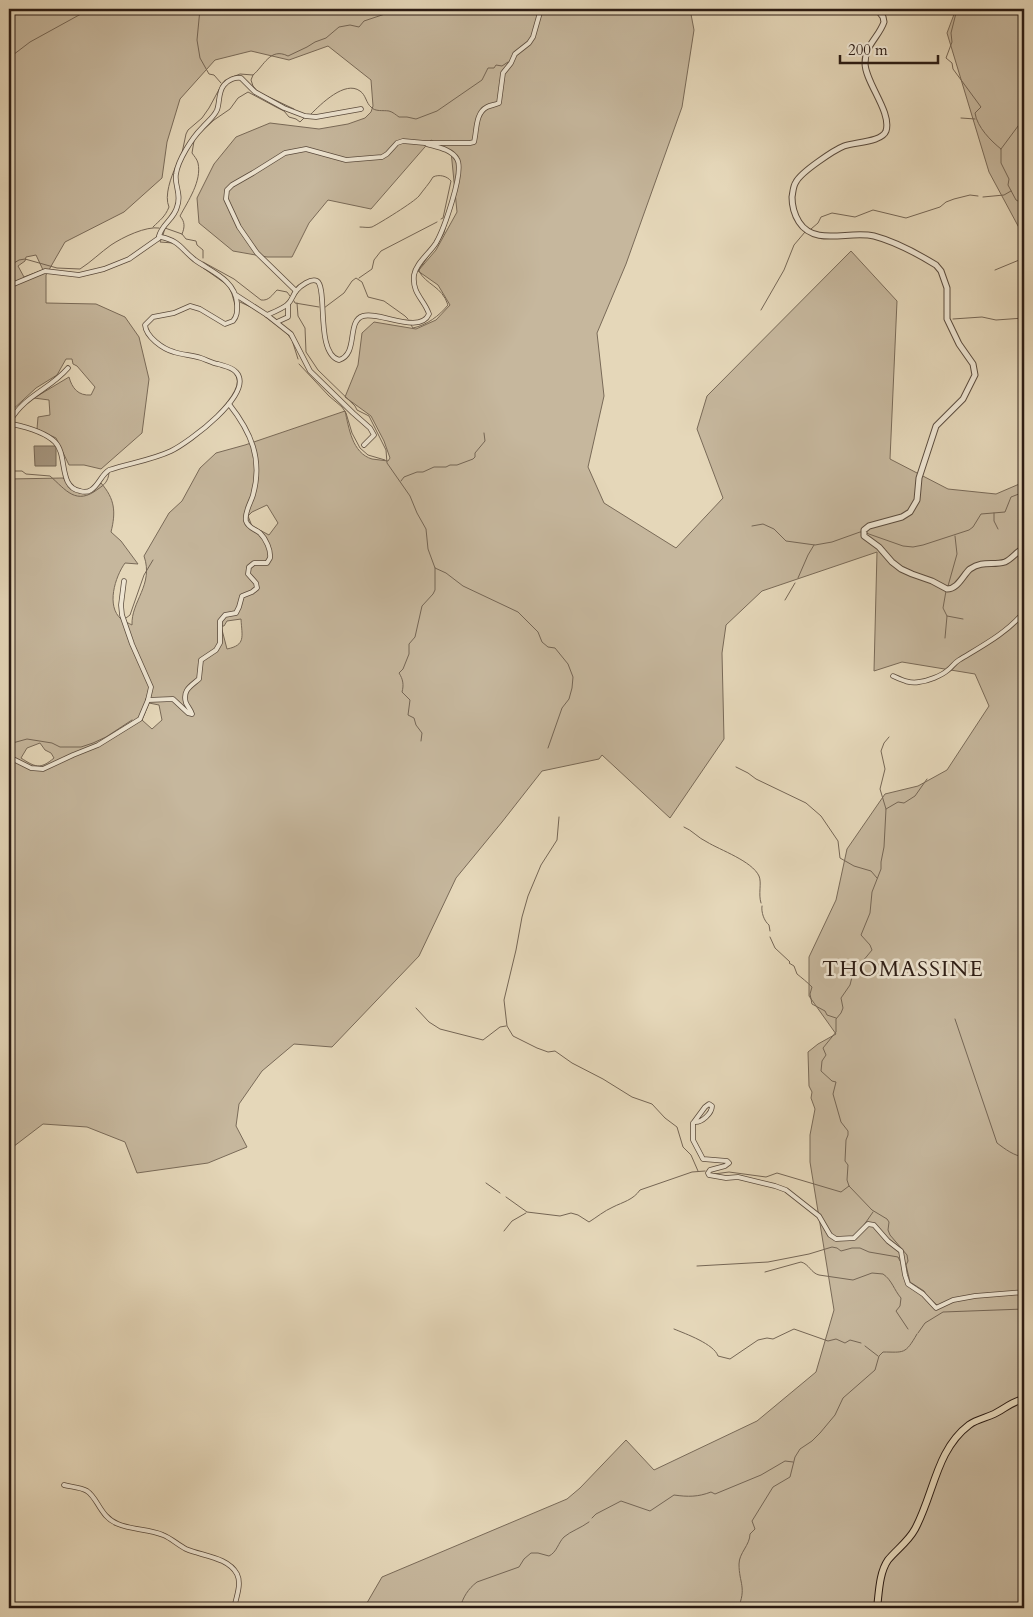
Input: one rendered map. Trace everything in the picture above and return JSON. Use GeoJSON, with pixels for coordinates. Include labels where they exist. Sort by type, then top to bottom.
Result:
{"type":"FeatureCollection","features":[{"type":"Feature","properties":{"kind":"main road"},"geometry":{"type":"LineString","coordinates":[[876,1608],[885,1566],[909,1539],[915,1529],[929,1498],[939,1465],[950,1446],[971,1424],[993,1415],[1016,1401],[1024,1399]]}},
{"type":"Feature","properties":{"kind":"street"},"geometry":{"type":"LineString","coordinates":[[296,291],[260,258],[242,233],[226,199],[226,193],[230,186],[278,156],[295,150],[309,149],[352,160],[384,156],[395,145],[403,141],[425,143],[474,142],[480,114],[487,107],[498,103],[503,73],[515,54],[532,39],[541,9]]}},
{"type":"Feature","properties":{"kind":"street"},"geometry":{"type":"LineString","coordinates":[[877,9],[884,22],[870,43],[865,64],[866,72],[885,115],[887,123],[886,132],[880,137],[849,144],[835,151],[801,175],[793,188],[793,210],[801,225],[810,233],[822,236],[861,234],[875,237],[936,265],[941,270],[947,288],[947,319],[959,344],[973,364],[975,372],[974,378],[963,399],[936,426],[923,460],[917,500],[910,512],[902,517],[866,528],[863,532],[864,536],[879,547],[901,569],[947,589],[954,588],[965,574],[976,566],[1003,562],[1024,548]]}},
{"type":"Feature","properties":{"kind":"street"},"geometry":{"type":"LineString","coordinates":[[9,286],[45,271],[75,275],[104,270],[129,259],[160,237],[163,228],[176,211],[179,202],[175,176],[177,169],[194,136],[217,111],[221,90],[228,81],[241,78],[255,92],[284,108],[305,116],[316,117],[361,108]]}},
{"type":"Feature","properties":{"kind":"street"},"geometry":{"type":"LineString","coordinates":[[267,315],[288,304],[296,291],[311,281],[320,284],[327,347],[332,357],[339,360],[345,358],[349,352],[356,323],[361,316],[368,315],[401,322],[422,321],[428,317],[429,312],[416,292],[414,275],[438,239],[457,184],[459,165],[456,158],[450,152],[425,143]]}},
{"type":"Feature","properties":{"kind":"street"},"geometry":{"type":"LineString","coordinates":[[68,368],[58,379],[30,398],[15,413],[10,423],[41,434],[55,442],[59,448],[69,485],[76,490],[86,491],[93,489],[109,470],[158,456],[180,447],[230,404],[236,395],[239,384],[236,372],[200,357],[170,351],[147,332],[145,325],[153,318],[174,313],[190,306],[200,309],[223,324],[233,321],[237,314],[236,295],[227,282],[197,262],[178,243],[160,237]]}},
{"type":"Feature","properties":{"kind":"street"},"geometry":{"type":"LineString","coordinates":[[236,295],[277,322],[291,334],[310,371],[371,429],[374,435],[364,445]]}},
{"type":"Feature","properties":{"kind":"street"},"geometry":{"type":"LineString","coordinates":[[277,322],[288,316],[288,304]]}},
{"type":"Feature","properties":{"kind":"street"},"geometry":{"type":"LineString","coordinates":[[148,700],[173,699],[188,714],[192,714],[186,701],[186,692],[188,687],[199,679],[201,661],[216,650],[220,643],[220,620],[226,615],[236,612],[239,609],[242,596],[252,593],[256,588],[256,583],[248,574],[249,567],[254,563],[266,563],[270,558],[270,552],[264,538],[259,532],[249,526],[246,520],[246,513],[255,485],[256,460],[245,426],[230,404]]}},
{"type":"Feature","properties":{"kind":"street"},"geometry":{"type":"LineString","coordinates":[[9,757],[35,769],[48,768],[98,745],[137,721],[148,700],[151,684],[132,644],[122,615],[121,605],[124,582]]}},
{"type":"Feature","properties":{"kind":"street"},"geometry":{"type":"LineString","coordinates":[[894,676],[912,683],[940,675],[946,672],[958,660],[992,641],[1018,620],[1024,612]]}},
{"type":"Feature","properties":{"kind":"street"},"geometry":{"type":"LineString","coordinates":[[694,1122],[702,1121],[712,1106],[709,1104],[706,1106],[694,1122],[692,1125],[693,1139],[701,1158],[705,1160],[725,1160],[728,1162],[725,1166],[710,1170],[709,1175],[726,1178],[738,1177],[786,1190],[820,1216],[830,1235],[836,1240],[854,1238],[868,1224],[874,1224],[888,1241],[901,1251],[908,1284],[920,1292],[936,1308],[951,1300],[1024,1292]]}},
{"type":"Feature","properties":{"kind":"street"},"geometry":{"type":"LineString","coordinates":[[64,1486],[87,1491],[92,1495],[104,1514],[118,1524],[163,1534],[186,1549],[227,1564],[234,1570],[238,1578],[234,1608]]}},
{"type":"Feature","properties":{"kind":"shaded area"},"geometry":{"type":"Polygon","coordinates":[[[9,9],[690,9],[694,30],[682,107],[626,264],[597,333],[604,396],[588,467],[604,503],[676,548],[723,498],[697,429],[707,396],[851,251],[897,301],[890,459],[948,489],[996,494],[1024,482],[1024,1608],[364,1608],[382,1577],[567,1499],[626,1440],[654,1470],[757,1421],[816,1372],[834,1310],[810,1162],[810,1135],[815,1109],[809,1086],[808,1052],[836,1034],[809,996],[809,957],[836,900],[847,849],[885,794],[918,786],[947,770],[989,706],[975,674],[902,662],[874,671],[877,552],[762,591],[726,625],[722,653],[724,739],[670,818],[602,755],[599,759],[542,771],[456,878],[419,956],[332,1047],[294,1044],[262,1071],[239,1104],[236,1126],[247,1147],[208,1163],[137,1173],[125,1142],[87,1127],[43,1124],[9,1150],[9,479],[63,478],[73,488],[89,491],[101,483],[112,500],[114,518],[111,532],[121,541],[138,564],[125,563],[115,583],[113,599],[116,613],[122,620],[132,625],[135,608],[146,576],[144,556],[169,513],[182,501],[200,468],[216,453],[345,411],[352,439],[360,451],[372,459],[388,461],[390,458],[384,441],[371,416],[345,397],[358,365],[362,333],[374,322],[416,329],[436,320],[450,305],[438,285],[418,271],[436,250],[457,212],[451,151],[431,140],[371,209],[328,200],[309,223],[292,257],[267,257],[233,251],[199,223],[197,198],[214,164],[236,137],[270,123],[319,129],[348,124],[365,118],[371,112],[373,106],[371,80],[328,46],[289,60],[251,51],[215,60],[180,99],[167,142],[162,178],[124,212],[65,242],[46,275],[46,303],[96,304],[125,317],[139,337],[149,379],[142,433],[101,469],[84,465],[69,465],[56,438],[37,429],[38,417],[50,415],[49,400],[34,398],[69,377],[72,385],[79,393],[91,395],[95,387],[77,366],[73,364],[72,359],[66,359],[57,375],[36,388],[9,413],[9,9]],[[36,255],[26,257],[25,261],[18,266],[24,277],[43,270],[36,255]],[[267,505],[248,516],[252,526],[269,535],[278,523],[267,505]],[[241,619],[227,621],[224,626],[221,626],[227,649],[237,645],[242,639],[242,635],[241,619]],[[149,703],[142,720],[152,729],[162,720],[159,705],[149,703]],[[40,743],[27,748],[21,758],[34,765],[41,766],[54,758],[40,743]]]}},
{"type":"Feature","properties":{"kind":"shaded area"},"geometry":{"type":"Polygon","coordinates":[[[956,9],[1024,9],[1024,237],[989,172],[947,33],[956,9]]]}},
{"type":"Feature","properties":{"kind":"shaded area"},"geometry":{"type":"Polygon","coordinates":[[[34,446],[56,446],[56,466],[35,466],[34,446]]]}},
{"type":"Feature","properties":{"kind":"waterway"},"geometry":{"type":"LineString","coordinates":[[9,58],[30,42],[90,9]]}},
{"type":"Feature","properties":{"kind":"waterway"},"geometry":{"type":"LineString","coordinates":[[200,9],[197,40],[200,58],[209,74],[214,75],[221,83]]}},
{"type":"Feature","properties":{"kind":"waterway"},"geometry":{"type":"LineString","coordinates":[[230,78],[240,74],[253,75],[268,59],[276,54],[288,56],[326,38],[339,27],[350,25],[359,27],[364,21],[391,12],[393,9]]}},
{"type":"Feature","properties":{"kind":"waterway"},"geometry":{"type":"LineString","coordinates":[[456,9],[469,9]]}},
{"type":"Feature","properties":{"kind":"waterway"},"geometry":{"type":"LineString","coordinates":[[957,9],[951,33],[952,42],[946,58],[952,63],[953,69],[981,107],[975,113],[978,123],[989,138],[1001,149],[1001,163],[1009,179],[1008,185],[1016,200],[1024,204]]}},
{"type":"Feature","properties":{"kind":"waterway"},"geometry":{"type":"LineString","coordinates":[[311,114],[334,95],[354,88],[362,93],[373,109],[389,111],[399,117],[416,119],[437,111],[482,80],[488,68],[494,68],[496,65],[502,66],[508,62]]}},
{"type":"Feature","properties":{"kind":"waterway"},"geometry":{"type":"LineString","coordinates":[[253,75],[251,80],[258,92],[294,109]]}},
{"type":"Feature","properties":{"kind":"waterway"},"geometry":{"type":"LineString","coordinates":[[182,153],[188,130],[202,118],[226,80]]}},
{"type":"Feature","properties":{"kind":"waterway"},"geometry":{"type":"LineString","coordinates":[[201,132],[230,109],[238,98],[248,92],[284,111],[289,117],[300,122],[304,118]]}},
{"type":"Feature","properties":{"kind":"waterway"},"geometry":{"type":"LineString","coordinates":[[961,118],[975,119]]}},
{"type":"Feature","properties":{"kind":"waterway"},"geometry":{"type":"LineString","coordinates":[[1001,149],[1024,118]]}},
{"type":"Feature","properties":{"kind":"waterway"},"geometry":{"type":"LineString","coordinates":[[182,234],[184,225],[180,216],[194,191],[199,170],[198,163],[192,153],[194,141]]}},
{"type":"Feature","properties":{"kind":"waterway"},"geometry":{"type":"LineString","coordinates":[[153,227],[164,216],[169,207],[167,197],[170,181],[176,166]]}},
{"type":"Feature","properties":{"kind":"waterway"},"geometry":{"type":"LineString","coordinates":[[360,227],[372,227],[389,217],[416,199],[433,177],[438,176],[445,177],[451,181],[443,218],[441,219]]}},
{"type":"Feature","properties":{"kind":"waterway"},"geometry":{"type":"LineString","coordinates":[[983,197],[1004,195],[1011,191]]}},
{"type":"Feature","properties":{"kind":"waterway"},"geometry":{"type":"LineString","coordinates":[[811,229],[818,223],[821,217],[832,213],[855,217],[873,210],[906,218],[940,207],[954,199],[970,195],[978,196]]}},
{"type":"Feature","properties":{"kind":"waterway"},"geometry":{"type":"LineString","coordinates":[[437,245],[444,233],[447,221]]}},
{"type":"Feature","properties":{"kind":"waterway"},"geometry":{"type":"LineString","coordinates":[[359,278],[372,269],[374,260],[381,251],[437,222]]}},
{"type":"Feature","properties":{"kind":"waterway"},"geometry":{"type":"LineString","coordinates":[[9,266],[25,259],[57,268],[80,269],[111,245],[122,239],[141,230],[159,228]]}},
{"type":"Feature","properties":{"kind":"waterway"},"geometry":{"type":"LineString","coordinates":[[163,235],[165,228],[182,234],[186,239],[196,241],[197,245],[203,250],[203,258]]}},
{"type":"Feature","properties":{"kind":"waterway"},"geometry":{"type":"LineString","coordinates":[[761,310],[784,270],[794,245],[805,232]]}},
{"type":"Feature","properties":{"kind":"waterway"},"geometry":{"type":"LineString","coordinates":[[161,240],[160,242],[173,243]]}},
{"type":"Feature","properties":{"kind":"waterway"},"geometry":{"type":"LineString","coordinates":[[178,247],[194,261]]}},
{"type":"Feature","properties":{"kind":"waterway"},"geometry":{"type":"LineString","coordinates":[[411,325],[413,328],[428,322],[448,305],[442,294],[419,271],[434,248]]}},
{"type":"Feature","properties":{"kind":"waterway"},"geometry":{"type":"LineString","coordinates":[[995,270],[1024,258]]}},
{"type":"Feature","properties":{"kind":"waterway"},"geometry":{"type":"LineString","coordinates":[[203,262],[234,279],[261,300],[268,299],[277,290],[287,292],[290,296]]}},
{"type":"Feature","properties":{"kind":"waterway"},"geometry":{"type":"LineString","coordinates":[[199,265],[226,284]]}},
{"type":"Feature","properties":{"kind":"waterway"},"geometry":{"type":"LineString","coordinates":[[324,308],[344,293],[356,278],[362,282],[368,297],[384,301],[408,319]]}},
{"type":"Feature","properties":{"kind":"waterway"},"geometry":{"type":"LineString","coordinates":[[229,287],[235,305]]}},
{"type":"Feature","properties":{"kind":"waterway"},"geometry":{"type":"LineString","coordinates":[[294,301],[295,303],[319,307]]}},
{"type":"Feature","properties":{"kind":"waterway"},"geometry":{"type":"LineString","coordinates":[[240,302],[255,309],[279,327]]}},
{"type":"Feature","properties":{"kind":"waterway"},"geometry":{"type":"LineString","coordinates":[[297,303],[298,316],[305,328],[306,352],[318,370],[357,410],[369,416],[386,450],[387,463],[410,496],[426,529],[428,549],[435,568],[446,573],[463,586],[518,612],[538,632],[542,642],[548,647],[555,648],[568,664],[573,677],[572,688],[569,699],[562,708],[548,748]]}},
{"type":"Feature","properties":{"kind":"waterway"},"geometry":{"type":"LineString","coordinates":[[953,319],[982,317],[996,320],[1024,318]]}},
{"type":"Feature","properties":{"kind":"waterway"},"geometry":{"type":"LineString","coordinates":[[285,331],[292,340],[298,359]]}},
{"type":"Feature","properties":{"kind":"waterway"},"geometry":{"type":"LineString","coordinates":[[299,364],[342,407],[360,448],[368,455],[385,460]]}},
{"type":"Feature","properties":{"kind":"waterway"},"geometry":{"type":"LineString","coordinates":[[401,481],[404,477],[417,472],[423,472],[434,467],[457,465],[473,459],[475,453],[485,441],[484,433]]}},
{"type":"Feature","properties":{"kind":"waterway"},"geometry":{"type":"LineString","coordinates":[[9,471],[22,471],[26,474],[50,476],[66,491],[77,496],[90,494],[100,488],[107,481],[109,473]]}},
{"type":"Feature","properties":{"kind":"waterway"},"geometry":{"type":"LineString","coordinates":[[866,533],[903,546],[923,545],[969,530],[981,514],[1005,512],[1011,497],[1024,492]]}},
{"type":"Feature","properties":{"kind":"waterway"},"geometry":{"type":"LineString","coordinates":[[994,513],[994,521],[998,529]]}},
{"type":"Feature","properties":{"kind":"waterway"},"geometry":{"type":"LineString","coordinates":[[752,526],[763,524],[774,529],[786,541],[815,545],[832,542],[863,532]]}},
{"type":"Feature","properties":{"kind":"waterway"},"geometry":{"type":"LineString","coordinates":[[948,586],[957,554],[955,536]]}},
{"type":"Feature","properties":{"kind":"waterway"},"geometry":{"type":"LineString","coordinates":[[798,578],[814,545]]}},
{"type":"Feature","properties":{"kind":"waterway"},"geometry":{"type":"LineString","coordinates":[[126,618],[130,615],[144,575],[153,560]]}},
{"type":"Feature","properties":{"kind":"waterway"},"geometry":{"type":"LineString","coordinates":[[421,741],[422,733],[416,725],[414,718],[408,715],[410,700],[402,692],[403,682],[399,673],[403,669],[409,654],[409,644],[415,637],[422,606],[435,590],[435,568]]}},
{"type":"Feature","properties":{"kind":"waterway"},"geometry":{"type":"LineString","coordinates":[[785,600],[795,583]]}},
{"type":"Feature","properties":{"kind":"waterway"},"geometry":{"type":"LineString","coordinates":[[945,638],[947,616],[943,608],[946,591]]}},
{"type":"Feature","properties":{"kind":"waterway"},"geometry":{"type":"LineString","coordinates":[[947,616],[963,619]]}},
{"type":"Feature","properties":{"kind":"waterway"},"geometry":{"type":"LineString","coordinates":[[9,744],[27,739],[52,743],[60,747],[81,747],[106,737],[132,720]]}},
{"type":"Feature","properties":{"kind":"waterway"},"geometry":{"type":"LineString","coordinates":[[889,737],[881,751],[885,769],[880,789],[886,809],[881,869],[872,892],[870,913],[861,935],[872,950],[853,973],[850,985],[841,998],[843,1008],[836,1019],[836,1032],[823,1048],[826,1055],[822,1061],[821,1071],[832,1081],[836,1082],[833,1094],[841,1122],[848,1131],[845,1161],[848,1165],[847,1180],[849,1186],[872,1210],[887,1219],[890,1235],[907,1255],[908,1261],[906,1265],[910,1282],[924,1291],[927,1296]]}},
{"type":"Feature","properties":{"kind":"waterway"},"geometry":{"type":"LineString","coordinates":[[9,754],[15,758]]}},
{"type":"Feature","properties":{"kind":"waterway"},"geometry":{"type":"LineString","coordinates":[[736,767],[756,779],[806,803],[821,816],[838,841],[840,858],[854,866],[871,871],[877,878]]}},
{"type":"Feature","properties":{"kind":"waterway"},"geometry":{"type":"LineString","coordinates":[[886,809],[898,802],[904,803],[915,796],[927,779]]}},
{"type":"Feature","properties":{"kind":"waterway"},"geometry":{"type":"LineString","coordinates":[[559,817],[557,840],[541,865],[528,896],[522,917],[504,1000],[507,1026],[513,1036],[548,1052],[555,1051],[572,1063],[632,1097],[652,1104],[665,1118],[677,1127],[683,1147],[691,1155],[698,1171]]}},
{"type":"Feature","properties":{"kind":"waterway"},"geometry":{"type":"LineString","coordinates":[[684,827],[750,865],[760,879],[761,903]]}},
{"type":"Feature","properties":{"kind":"waterway"},"geometry":{"type":"LineString","coordinates":[[762,906],[763,916],[769,925],[770,931]]}},
{"type":"Feature","properties":{"kind":"waterway"},"geometry":{"type":"LineString","coordinates":[[770,937],[775,948],[794,966],[797,974],[812,987],[810,994],[812,1004],[825,1011],[827,1015],[836,1018]]}},
{"type":"Feature","properties":{"kind":"waterway"},"geometry":{"type":"LineString","coordinates":[[416,1008],[429,1022],[440,1029],[483,1040],[500,1027],[506,1026]]}},
{"type":"Feature","properties":{"kind":"waterway"},"geometry":{"type":"LineString","coordinates":[[955,1019],[997,1143],[1013,1154],[1024,1157]]}},
{"type":"Feature","properties":{"kind":"waterway"},"geometry":{"type":"LineString","coordinates":[[506,1197],[527,1212],[560,1216],[571,1213],[589,1222],[631,1198],[640,1190],[692,1172],[705,1171]]}},
{"type":"Feature","properties":{"kind":"waterway"},"geometry":{"type":"LineString","coordinates":[[714,1174],[729,1172],[766,1177],[777,1173],[841,1192],[849,1186]]}},
{"type":"Feature","properties":{"kind":"waterway"},"geometry":{"type":"LineString","coordinates":[[486,1183],[500,1193]]}},
{"type":"Feature","properties":{"kind":"waterway"},"geometry":{"type":"LineString","coordinates":[[864,1225],[873,1212]]}},
{"type":"Feature","properties":{"kind":"waterway"},"geometry":{"type":"LineString","coordinates":[[504,1231],[512,1221],[526,1213]]}},
{"type":"Feature","properties":{"kind":"waterway"},"geometry":{"type":"LineString","coordinates":[[697,1266],[768,1262],[809,1254],[832,1247],[841,1251],[860,1248],[869,1252],[898,1257],[900,1261]]}},
{"type":"Feature","properties":{"kind":"waterway"},"geometry":{"type":"LineString","coordinates":[[765,1272],[801,1262],[819,1275],[853,1280],[872,1273],[883,1274],[889,1279],[901,1298],[900,1306],[896,1311],[908,1329]]}},
{"type":"Feature","properties":{"kind":"waterway"},"geometry":{"type":"LineString","coordinates":[[930,1299],[937,1305]]}},
{"type":"Feature","properties":{"kind":"waterway"},"geometry":{"type":"LineString","coordinates":[[918,1333],[925,1323],[943,1312],[1024,1309]]}},
{"type":"Feature","properties":{"kind":"waterway"},"geometry":{"type":"LineString","coordinates":[[674,1329],[711,1347],[718,1356],[730,1359],[758,1340],[773,1339],[794,1329],[828,1341],[836,1339],[845,1343],[850,1340],[861,1343]]}},
{"type":"Feature","properties":{"kind":"waterway"},"geometry":{"type":"LineString","coordinates":[[738,1608],[742,1595],[739,1560],[750,1538],[750,1534],[755,1529],[752,1521],[773,1487],[790,1477],[795,1457],[800,1449],[820,1433],[835,1415],[843,1398],[875,1370],[879,1356],[883,1352],[900,1352],[907,1349],[917,1334]]}},
{"type":"Feature","properties":{"kind":"waterway"},"geometry":{"type":"LineString","coordinates":[[865,1346],[878,1356]]}},
{"type":"Feature","properties":{"kind":"waterway"},"geometry":{"type":"LineString","coordinates":[[592,1518],[621,1501],[650,1511],[674,1495],[693,1496],[711,1492],[715,1494],[761,1475],[785,1461],[793,1462]]}},
{"type":"Feature","properties":{"kind":"waterway"},"geometry":{"type":"LineString","coordinates":[[460,1608],[466,1594],[477,1582],[519,1567],[531,1553],[549,1556],[564,1537],[589,1522]]}},
{"type":"Feature","properties":{"kind":"district","name":"THOMASSINE"},"geometry":{"type":"Point","coordinates":[903,968]}}]}
